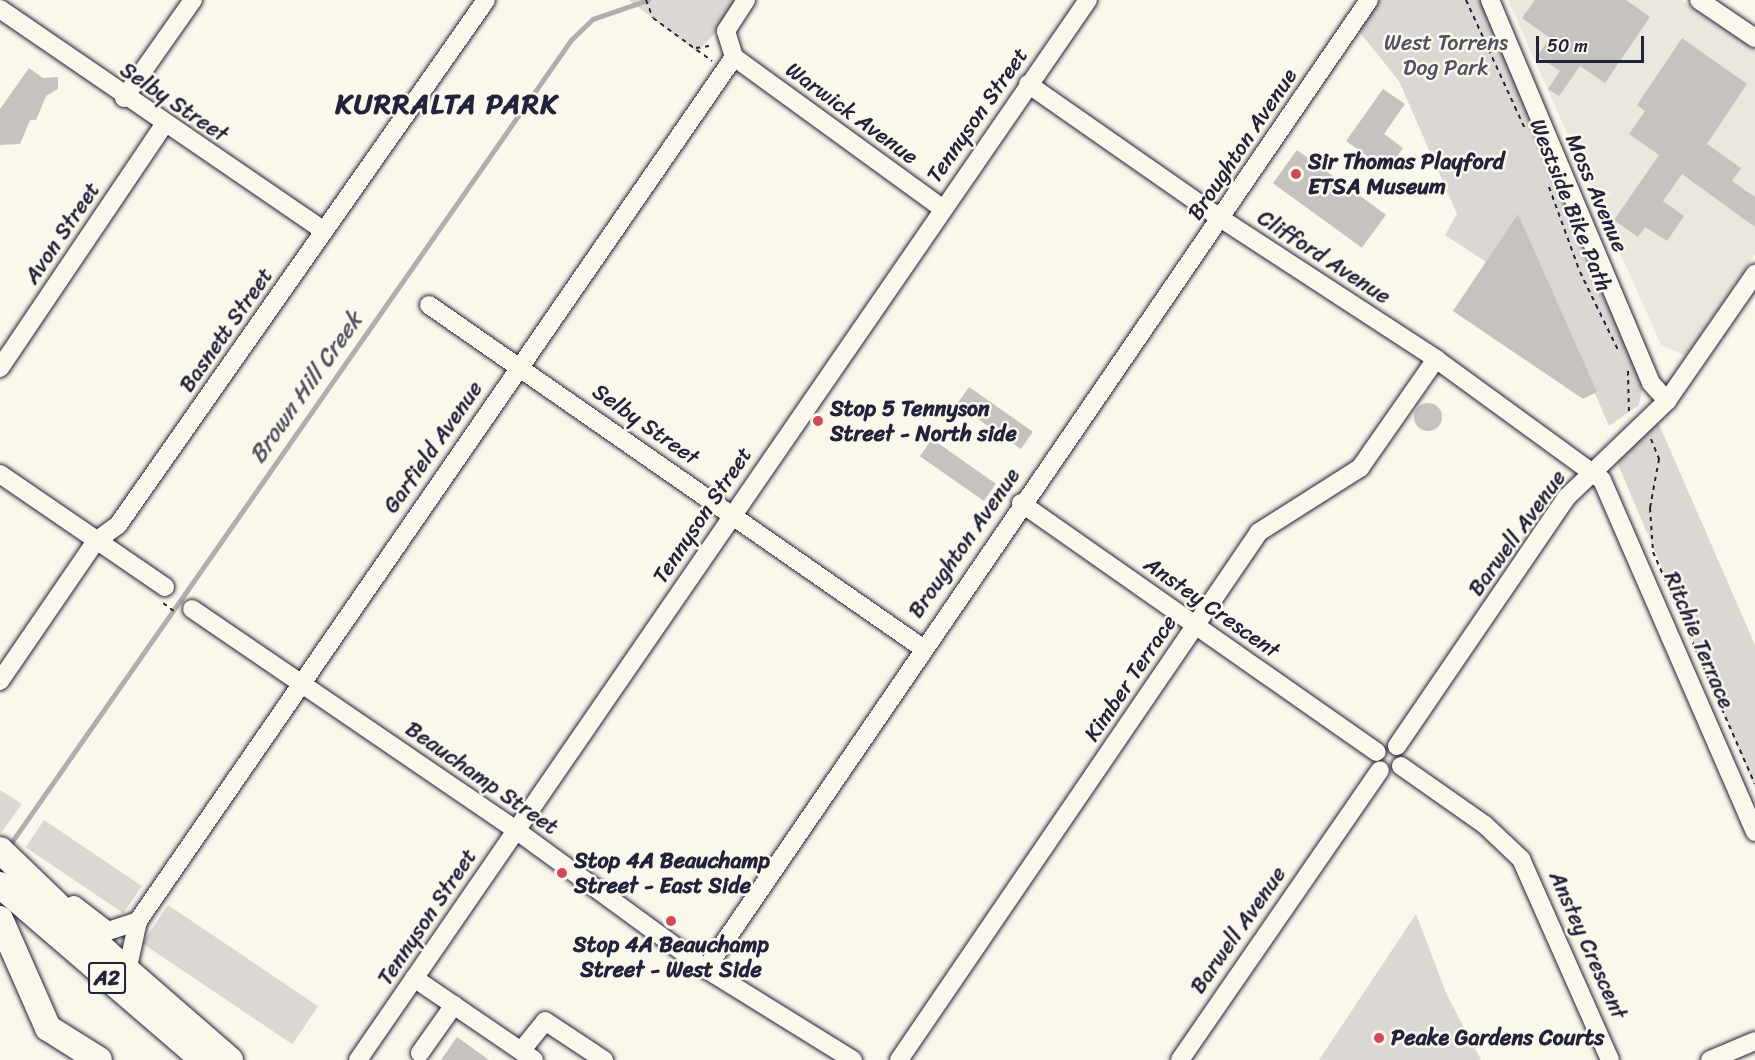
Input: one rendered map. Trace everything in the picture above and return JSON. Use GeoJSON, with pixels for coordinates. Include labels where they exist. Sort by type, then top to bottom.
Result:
{"type":"FeatureCollection","features":[{"type":"Feature","properties":{"kind":"highway"},"geometry":{"type":"LineString","coordinates":[[0,850],[12,884],[127,971],[230,1060]]}},
{"type":"Feature","properties":{"kind":"highway","name":"A2"},"geometry":{"type":"LineString","coordinates":[[12,884],[204,1060]]}},
{"type":"Feature","properties":{"kind":"highway"},"geometry":{"type":"LineString","coordinates":[[0,919],[30,981],[48,1028],[99,1060]]}},
{"type":"Feature","properties":{"kind":"highway"},"geometry":{"type":"LineString","coordinates":[[0,959],[30,981]]}},
{"type":"Feature","properties":{"kind":"street"},"geometry":{"type":"LineString","coordinates":[[124,98],[193,0]]}},
{"type":"Feature","properties":{"kind":"street","name":"Basnett Street"},"geometry":{"type":"LineString","coordinates":[[0,681],[96,541],[118,525],[486,0]]}},
{"type":"Feature","properties":{"kind":"street"},"geometry":{"type":"LineString","coordinates":[[729,64],[726,31],[746,0]]}},
{"type":"Feature","properties":{"kind":"street","name":"Tennyson Street"},"geometry":{"type":"LineString","coordinates":[[358,1060],[942,208],[1088,0]]}},
{"type":"Feature","properties":{"kind":"street","name":"Broughton Avenue"},"geometry":{"type":"LineString","coordinates":[[706,969],[921,647],[1369,0]]}},
{"type":"Feature","properties":{"kind":"street","name":"Moss Avenue"},"geometry":{"type":"LineString","coordinates":[[1490,0],[1651,382],[1667,401]]}},
{"type":"Feature","properties":{"kind":"street"},"geometry":{"type":"LineString","coordinates":[[1699,0],[1755,39]]}},
{"type":"Feature","properties":{"kind":"street","name":"Selby Street"},"geometry":{"type":"LineString","coordinates":[[0,9],[124,98],[324,231]]}},
{"type":"Feature","properties":{"kind":"street","name":"Warwick Avenue"},"geometry":{"type":"LineString","coordinates":[[729,64],[942,208]]}},
{"type":"Feature","properties":{"kind":"street","name":"Garfield Avenue"},"geometry":{"type":"LineString","coordinates":[[127,971],[138,921],[299,682],[729,64]]}},
{"type":"Feature","properties":{"kind":"street","name":"Clifford Avenue"},"geometry":{"type":"LineString","coordinates":[[1028,84],[1220,218],[1436,359],[1592,471]]}},
{"type":"Feature","properties":{"kind":"street","name":"Avon Street"},"geometry":{"type":"LineString","coordinates":[[0,368],[164,125]]}},
{"type":"Feature","properties":{"kind":"street","name":"Barwell Avenue"},"geometry":{"type":"LineString","coordinates":[[1397,746],[1567,497],[1667,401],[1755,274]]}},
{"type":"Feature","properties":{"kind":"street","name":"Selby Street"},"geometry":{"type":"LineString","coordinates":[[429,305],[732,513],[921,647]]}},
{"type":"Feature","properties":{"kind":"street","name":"Kimber Terrace"},"geometry":{"type":"LineString","coordinates":[[899,1060],[1259,531],[1360,468],[1436,359]]}},
{"type":"Feature","properties":{"kind":"street","name":"Ritchie Terrace"},"geometry":{"type":"LineString","coordinates":[[1592,471],[1608,490],[1755,832]]}},
{"type":"Feature","properties":{"kind":"street"},"geometry":{"type":"LineString","coordinates":[[0,474],[96,541],[163,595]]}},
{"type":"Feature","properties":{"kind":"street","name":"Anstey Crescent"},"geometry":{"type":"LineString","coordinates":[[1021,503],[1376,752]]}},
{"type":"Feature","properties":{"kind":"street","name":"Beauchamp Street"},"geometry":{"type":"LineString","coordinates":[[185,612],[299,682],[516,830],[829,1056],[853,1060]]}},
{"type":"Feature","properties":{"kind":"street"},"geometry":{"type":"LineString","coordinates":[[1388,743],[1397,746],[1401,766],[1394,772],[1380,770],[1376,752],[1388,743]]}},
{"type":"Feature","properties":{"kind":"street","name":"Anstey Crescent"},"geometry":{"type":"LineString","coordinates":[[1401,766],[1485,825],[1521,859],[1610,1060]]}},
{"type":"Feature","properties":{"kind":"street","name":"Barwell Avenue"},"geometry":{"type":"LineString","coordinates":[[1180,1060],[1380,770]]}},
{"type":"Feature","properties":{"kind":"street"},"geometry":{"type":"LineString","coordinates":[[12,884],[102,930],[119,931],[138,921]]}},
{"type":"Feature","properties":{"kind":"street"},"geometry":{"type":"LineString","coordinates":[[414,978],[528,1055],[545,1021],[604,1060]]}},
{"type":"Feature","properties":{"kind":"street"},"geometry":{"type":"LineString","coordinates":[[420,1053],[454,1005]]}},
{"type":"Feature","properties":{"kind":"street"},"geometry":{"type":"LineString","coordinates":[[194,1030],[242,1060]]}},
{"type":"Feature","properties":{"kind":"street"},"geometry":{"type":"LineString","coordinates":[[1714,1059],[1755,1041]]}},
{"type":"Feature","properties":{"kind":"path"},"geometry":{"type":"LineString","coordinates":[[646,0],[653,18],[695,48],[729,64]]}},
{"type":"Feature","properties":{"kind":"path","name":"Westside Bike Path"},"geometry":{"type":"LineString","coordinates":[[1467,0],[1528,136]]}},
{"type":"Feature","properties":{"kind":"path"},"geometry":{"type":"LineString","coordinates":[[695,48],[717,44]]}},
{"type":"Feature","properties":{"kind":"path","name":"Westside Bike Path"},"geometry":{"type":"LineString","coordinates":[[1548,184],[1580,272],[1623,359]]}},
{"type":"Feature","properties":{"kind":"path"},"geometry":{"type":"LineString","coordinates":[[1626,366],[1626,412],[1634,422]]}},
{"type":"Feature","properties":{"kind":"path"},"geometry":{"type":"LineString","coordinates":[[1646,433],[1659,459],[1650,508],[1653,552],[1755,784]]}},
{"type":"Feature","properties":{"kind":"path"},"geometry":{"type":"LineString","coordinates":[[163,595],[185,612]]}},
{"type":"Feature","properties":{"kind":"shaded area"},"geometry":{"type":"Polygon","coordinates":[[[1508,0],[1681,0],[1755,50],[1755,254],[1686,356],[1661,345],[1508,0]]]}},
{"type":"Feature","properties":{"kind":"green space"},"geometry":{"type":"Polygon","coordinates":[[[629,0],[746,0],[697,52],[629,0]]]}},
{"type":"Feature","properties":{"kind":"green space","name":"West Torrens Dog Park"},"geometry":{"type":"Polygon","coordinates":[[[1379,0],[1480,0],[1643,384],[1639,405],[1609,426],[1518,215],[1486,262],[1445,235],[1457,214],[1399,81],[1358,30],[1379,0]]]}},
{"type":"Feature","properties":{"kind":"green space"},"geometry":{"type":"Polygon","coordinates":[[[1658,422],[1755,645],[1755,788],[1617,462],[1658,422]]]}},
{"type":"Feature","properties":{"kind":"green space"},"geometry":{"type":"Polygon","coordinates":[[[0,790],[22,804],[1,833],[0,832],[0,790]]]}},
{"type":"Feature","properties":{"kind":"green space"},"geometry":{"type":"Polygon","coordinates":[[[44,820],[142,886],[123,913],[26,847],[44,820]]]}},
{"type":"Feature","properties":{"kind":"green space"},"geometry":{"type":"Polygon","coordinates":[[[168,905],[318,1006],[292,1044],[142,943],[168,905]]]}},
{"type":"Feature","properties":{"kind":"green space"},"geometry":{"type":"Polygon","coordinates":[[[1416,914],[1447,995],[1481,1060],[1319,1060],[1416,914]]]}},
{"type":"Feature","properties":{"kind":"building"},"geometry":{"type":"Polygon","coordinates":[[[1535,0],[1626,0],[1650,17],[1605,83],[1580,66],[1559,96],[1548,89],[1560,71],[1537,56],[1550,38],[1522,18],[1535,0]]]}},
{"type":"Feature","properties":{"kind":"building"},"geometry":{"type":"Polygon","coordinates":[[[1682,38],[1747,84],[1707,144],[1741,168],[1732,181],[1755,197],[1755,227],[1682,174],[1663,201],[1684,216],[1667,241],[1645,227],[1638,237],[1614,220],[1659,155],[1629,134],[1645,111],[1637,105],[1682,38]]]}},
{"type":"Feature","properties":{"kind":"building"},"geometry":{"type":"Polygon","coordinates":[[[29,68],[43,78],[58,77],[58,89],[46,96],[36,120],[30,120],[20,144],[0,145],[0,109],[29,68]]]}},
{"type":"Feature","properties":{"kind":"building"},"geometry":{"type":"Polygon","coordinates":[[[1383,89],[1405,104],[1384,134],[1403,148],[1387,170],[1346,141],[1383,89]]]}},
{"type":"Feature","properties":{"kind":"building"},"geometry":{"type":"Polygon","coordinates":[[[1297,150],[1386,215],[1362,248],[1273,183],[1297,150]]]}},
{"type":"Feature","properties":{"kind":"building"},"geometry":{"type":"Polygon","coordinates":[[[1518,214],[1597,392],[1583,399],[1453,311],[1518,214]]]}},
{"type":"Feature","properties":{"kind":"building"},"geometry":{"type":"Polygon","coordinates":[[[969,387],[1033,432],[1021,449],[957,404],[969,387]]]}},
{"type":"Feature","properties":{"kind":"building"},"geometry":{"type":"Polygon","coordinates":[[[1428,403],[1438,407],[1442,417],[1438,427],[1428,431],[1418,427],[1414,417],[1418,407],[1428,403]]]}},
{"type":"Feature","properties":{"kind":"building"},"geometry":{"type":"Polygon","coordinates":[[[932,439],[996,484],[984,501],[920,456],[932,439]]]}},
{"type":"Feature","properties":{"kind":"building"},"geometry":{"type":"Polygon","coordinates":[[[457,1037],[489,1060],[441,1060],[457,1037]]]}},
{"type":"Feature","properties":{"kind":"waterway","name":"Brown Hill Creek"},"geometry":{"type":"LineString","coordinates":[[9,846],[571,40],[593,19],[648,0]]}},
{"type":"Feature","properties":{"kind":"place","name":"Sir Thomas Playford ETSA Museum"},"geometry":{"type":"Point","coordinates":[1296,174]}},
{"type":"Feature","properties":{"kind":"place","name":"Stop 5 Tennyson Street - North side"},"geometry":{"type":"Point","coordinates":[818,421]}},
{"type":"Feature","properties":{"kind":"place","name":"Stop 4A Beauchamp Street - East Side"},"geometry":{"type":"Point","coordinates":[562,873]}},
{"type":"Feature","properties":{"kind":"place","name":"Stop 4A Beauchamp Street - West Side"},"geometry":{"type":"Point","coordinates":[671,921]}},
{"type":"Feature","properties":{"kind":"place","name":"Peake Gardens Courts"},"geometry":{"type":"Point","coordinates":[1379,1038]}},
{"type":"Feature","properties":{"kind":"district","name":"KURRALTA PARK"},"geometry":{"type":"Point","coordinates":[447,104]}}]}
